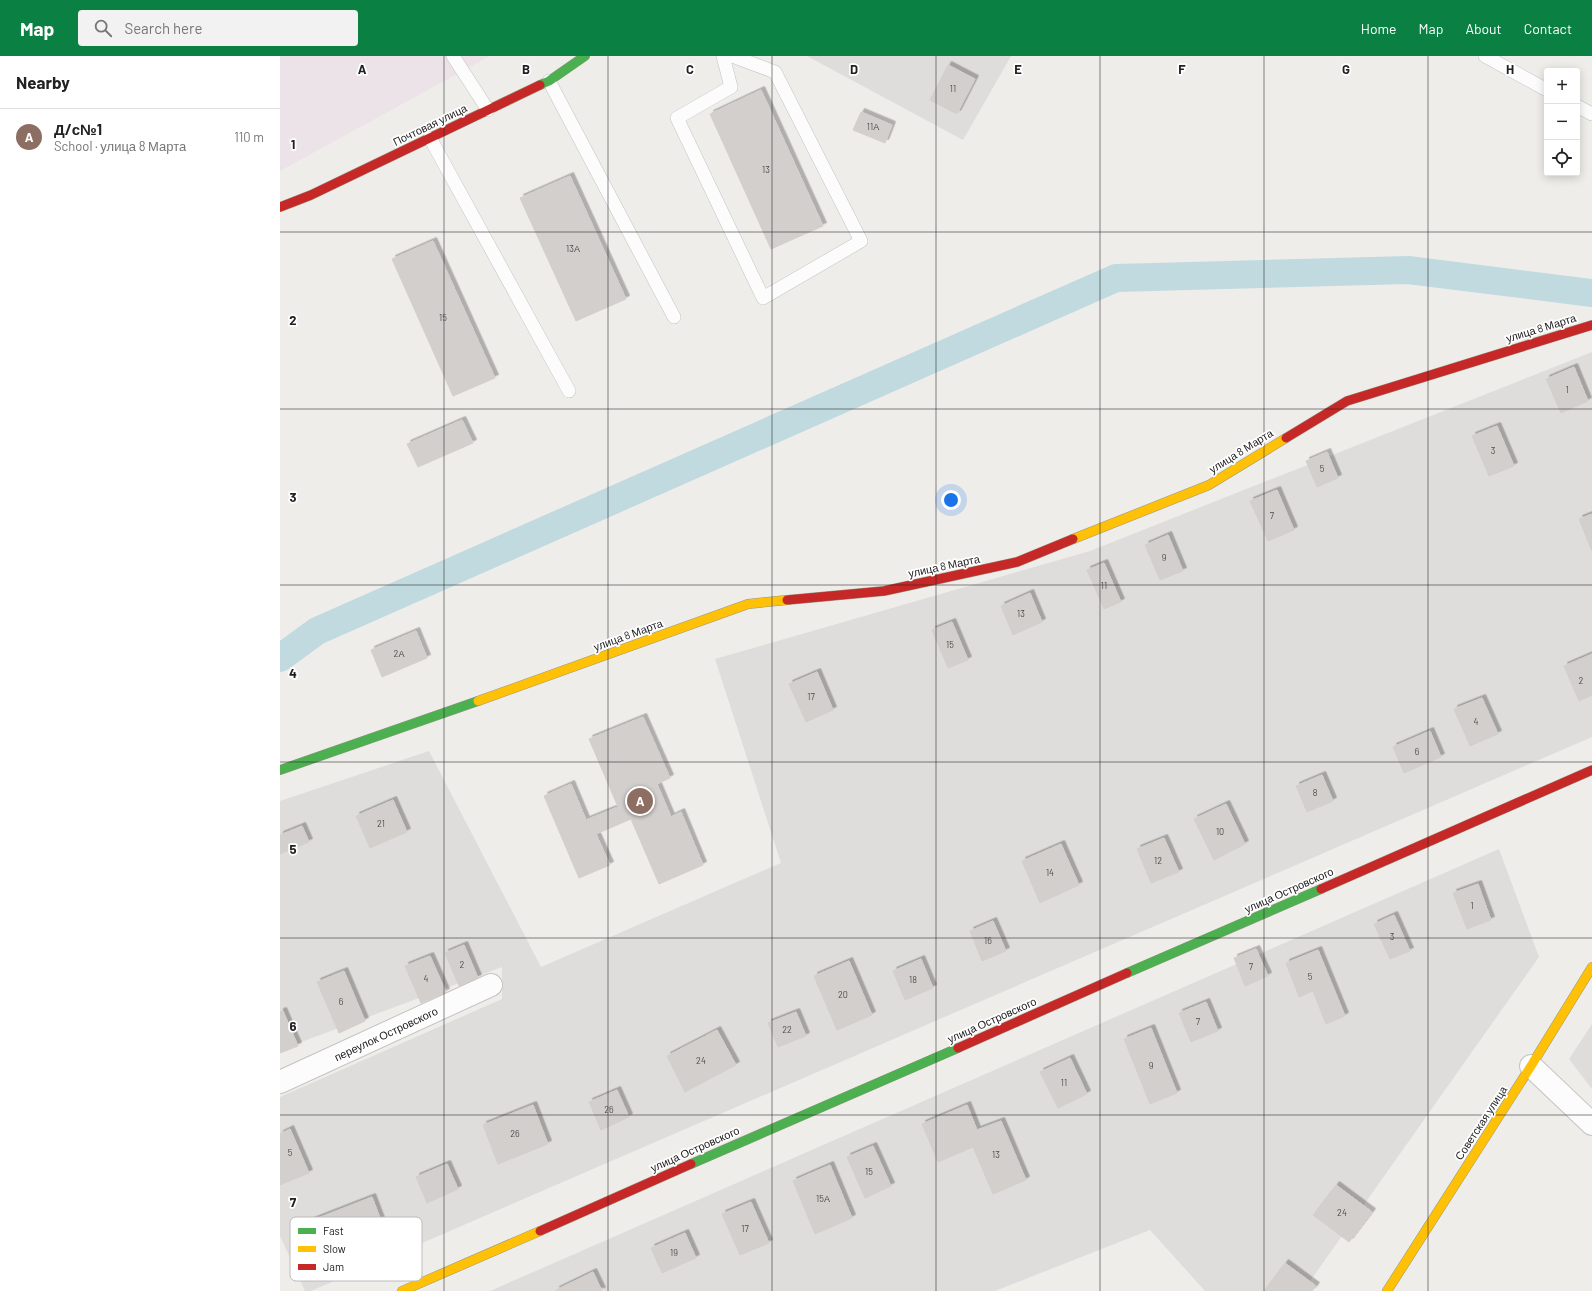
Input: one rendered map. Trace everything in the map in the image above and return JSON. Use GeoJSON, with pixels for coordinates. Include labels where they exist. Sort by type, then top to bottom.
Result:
{"type":"FeatureCollection","features":[{"type":"Feature","properties":{"kind":"street","name":"Почтовая улица"},"geometry":{"type":"LineString","coordinates":[[280,207],[311,195],[549,81],[585,56]]}},
{"type":"Feature","properties":{"kind":"street","name":"улица 8 Марта"},"geometry":{"type":"LineString","coordinates":[[280,770],[617,652],[748,604],[884,591],[1017,562],[1209,485],[1347,400],[1592,324]]}},
{"type":"Feature","properties":{"kind":"street","name":"улица Островского"},"geometry":{"type":"LineString","coordinates":[[402,1291],[1592,770]]}},
{"type":"Feature","properties":{"kind":"street","name":"Советская улица"},"geometry":{"type":"LineString","coordinates":[[1387,1291],[1532,1066],[1592,967]]}},
{"type":"Feature","properties":{"kind":"street","name":"переулок Островского"},"geometry":{"type":"LineString","coordinates":[[280,1082],[491,985]]}},
{"type":"Feature","properties":{"kind":"street"},"geometry":{"type":"LineString","coordinates":[[1532,1066],[1592,1124]]}},
{"type":"Feature","properties":{"kind":"lane"},"geometry":{"type":"LineString","coordinates":[[453,56],[488,110]]}},
{"type":"Feature","properties":{"kind":"lane"},"geometry":{"type":"LineString","coordinates":[[723,56],[731,87],[677,118],[763,298],[861,241],[775,72],[732,56]]}},
{"type":"Feature","properties":{"kind":"lane"},"geometry":{"type":"LineString","coordinates":[[1485,56],[1544,88]]}},
{"type":"Feature","properties":{"kind":"lane"},"geometry":{"type":"LineString","coordinates":[[549,81],[674,317]]}},
{"type":"Feature","properties":{"kind":"lane"},"geometry":{"type":"LineString","coordinates":[[1580,108],[1592,114]]}},
{"type":"Feature","properties":{"kind":"lane"},"geometry":{"type":"LineString","coordinates":[[430,138],[568,391]]}},
{"type":"Feature","properties":{"kind":"shaded area"},"geometry":{"type":"Polygon","coordinates":[[[280,56],[490,56],[280,171],[280,56]]]}},
{"type":"Feature","properties":{"kind":"shaded area"},"geometry":{"type":"Polygon","coordinates":[[[807,56],[1011,56],[963,140],[807,56]]]}},
{"type":"Feature","properties":{"kind":"shaded area"},"geometry":{"type":"Polygon","coordinates":[[[1592,352],[1592,737],[422,1243],[422,1217],[290,1217],[290,1258],[280,1236],[280,1097],[502,999],[502,967],[280,1050],[280,801],[429,751],[541,967],[781,863],[715,659],[1090,551],[1592,352]]]}},
{"type":"Feature","properties":{"kind":"shaded area"},"geometry":{"type":"Polygon","coordinates":[[[1499,849],[1539,957],[1303,1291],[1205,1291],[1150,1230],[995,1291],[490,1291],[1499,849]]]}},
{"type":"Feature","properties":{"kind":"shaded area"},"geometry":{"type":"Polygon","coordinates":[[[1592,1024],[1592,1089],[1569,1059],[1592,1024]]]}},
{"type":"Feature","properties":{"kind":"shaded area"},"geometry":{"type":"Polygon","coordinates":[[[300,1281],[334,1281],[311,1291],[305,1291],[300,1281]]]}},
{"type":"Feature","properties":{"kind":"building"},"geometry":{"type":"Polygon","coordinates":[[[948,65],[975,79],[957,114],[930,100],[948,65]]]}},
{"type":"Feature","properties":{"kind":"building"},"geometry":{"type":"Polygon","coordinates":[[[761,90],[823,226],[771,249],[710,114],[761,90]]]}},
{"type":"Feature","properties":{"kind":"building"},"geometry":{"type":"Polygon","coordinates":[[[861,112],[892,125],[885,143],[853,130],[861,112]]]}},
{"type":"Feature","properties":{"kind":"building"},"geometry":{"type":"Polygon","coordinates":[[[570,176],[626,299],[576,321],[520,198],[570,176]]]}},
{"type":"Feature","properties":{"kind":"building"},"geometry":{"type":"Polygon","coordinates":[[[433,241],[495,378],[453,396],[392,259],[433,241]]]}},
{"type":"Feature","properties":{"kind":"building"},"geometry":{"type":"Polygon","coordinates":[[[1574,367],[1588,401],[1561,413],[1546,379],[1574,367]]]}},
{"type":"Feature","properties":{"kind":"building"},"geometry":{"type":"Polygon","coordinates":[[[462,420],[473,443],[418,467],[407,444],[462,420]]]}},
{"type":"Feature","properties":{"kind":"building"},"geometry":{"type":"Polygon","coordinates":[[[1497,426],[1514,466],[1489,476],[1472,436],[1497,426]]]}},
{"type":"Feature","properties":{"kind":"building"},"geometry":{"type":"Polygon","coordinates":[[[1327,452],[1338,478],[1317,487],[1306,461],[1327,452]]]}},
{"type":"Feature","properties":{"kind":"building"},"geometry":{"type":"Polygon","coordinates":[[[1277,490],[1294,530],[1268,541],[1250,501],[1277,490]]]}},
{"type":"Feature","properties":{"kind":"building"},"geometry":{"type":"Polygon","coordinates":[[[1592,514],[1592,551],[1579,519],[1592,514]]]}},
{"type":"Feature","properties":{"kind":"building"},"geometry":{"type":"Polygon","coordinates":[[[1168,535],[1183,571],[1160,580],[1145,545],[1168,535]]]}},
{"type":"Feature","properties":{"kind":"building"},"geometry":{"type":"Polygon","coordinates":[[[1104,563],[1121,602],[1104,609],[1087,570],[1104,563]]]}},
{"type":"Feature","properties":{"kind":"building"},"geometry":{"type":"Polygon","coordinates":[[[1030,593],[1042,622],[1013,635],[1001,606],[1030,593]]]}},
{"type":"Feature","properties":{"kind":"building"},"geometry":{"type":"Polygon","coordinates":[[[952,622],[968,660],[948,668],[932,630],[952,622]]]}},
{"type":"Feature","properties":{"kind":"building"},"geometry":{"type":"Polygon","coordinates":[[[416,631],[427,658],[382,677],[371,650],[416,631]]]}},
{"type":"Feature","properties":{"kind":"building"},"geometry":{"type":"Polygon","coordinates":[[[1592,654],[1592,695],[1579,701],[1564,666],[1592,654]]]}},
{"type":"Feature","properties":{"kind":"building"},"geometry":{"type":"Polygon","coordinates":[[[817,672],[833,710],[806,722],[789,684],[817,672]]]}},
{"type":"Feature","properties":{"kind":"building"},"geometry":{"type":"Polygon","coordinates":[[[1482,698],[1498,734],[1470,746],[1454,709],[1482,698]]]}},
{"type":"Feature","properties":{"kind":"building"},"geometry":{"type":"Polygon","coordinates":[[[643,717],[670,778],[657,784],[671,817],[681,812],[703,865],[659,884],[631,819],[596,834],[610,865],[579,878],[544,796],[571,784],[586,820],[618,807],[589,739],[643,717]]]}},
{"type":"Feature","properties":{"kind":"building"},"geometry":{"type":"Polygon","coordinates":[[[1430,731],[1441,757],[1404,773],[1393,747],[1430,731]]]}},
{"type":"Feature","properties":{"kind":"building"},"geometry":{"type":"Polygon","coordinates":[[[1322,775],[1333,801],[1307,812],[1296,786],[1322,775]]]}},
{"type":"Feature","properties":{"kind":"building"},"geometry":{"type":"Polygon","coordinates":[[[393,800],[407,832],[370,848],[356,816],[393,800]]]}},
{"type":"Feature","properties":{"kind":"building"},"geometry":{"type":"Polygon","coordinates":[[[1226,804],[1245,844],[1214,860],[1194,819],[1226,804]]]}},
{"type":"Feature","properties":{"kind":"building"},"geometry":{"type":"Polygon","coordinates":[[[302,826],[309,842],[280,854],[280,835],[302,826]]]}},
{"type":"Feature","properties":{"kind":"building"},"geometry":{"type":"Polygon","coordinates":[[[1164,838],[1179,872],[1151,883],[1137,849],[1164,838]]]}},
{"type":"Feature","properties":{"kind":"building"},"geometry":{"type":"Polygon","coordinates":[[[1061,844],[1079,885],[1040,903],[1022,861],[1061,844]]]}},
{"type":"Feature","properties":{"kind":"building"},"geometry":{"type":"Polygon","coordinates":[[[1478,884],[1491,920],[1467,929],[1453,893],[1478,884]]]}},
{"type":"Feature","properties":{"kind":"building"},"geometry":{"type":"Polygon","coordinates":[[[1394,915],[1410,951],[1390,959],[1374,924],[1394,915]]]}},
{"type":"Feature","properties":{"kind":"building"},"geometry":{"type":"Polygon","coordinates":[[[993,921],[1006,951],[982,961],[970,931],[993,921]]]}},
{"type":"Feature","properties":{"kind":"building"},"geometry":{"type":"Polygon","coordinates":[[[464,945],[478,978],[459,986],[445,953],[464,945]]]}},
{"type":"Feature","properties":{"kind":"building"},"geometry":{"type":"Polygon","coordinates":[[[1256,949],[1268,976],[1245,986],[1234,958],[1256,949]]]}},
{"type":"Feature","properties":{"kind":"building"},"geometry":{"type":"Polygon","coordinates":[[[1318,950],[1345,1016],[1326,1024],[1313,991],[1299,997],[1286,963],[1318,950]]]}},
{"type":"Feature","properties":{"kind":"building"},"geometry":{"type":"Polygon","coordinates":[[[430,956],[446,992],[421,1003],[405,966],[430,956]]]}},
{"type":"Feature","properties":{"kind":"building"},"geometry":{"type":"Polygon","coordinates":[[[921,959],[933,988],[905,1000],[893,971],[921,959]]]}},
{"type":"Feature","properties":{"kind":"building"},"geometry":{"type":"Polygon","coordinates":[[[849,961],[872,1015],[837,1030],[814,976],[849,961]]]}},
{"type":"Feature","properties":{"kind":"building"},"geometry":{"type":"Polygon","coordinates":[[[344,971],[365,1021],[339,1033],[317,982],[344,971]]]}},
{"type":"Feature","properties":{"kind":"building"},"geometry":{"type":"Polygon","coordinates":[[[1206,1002],[1218,1031],[1191,1042],[1179,1013],[1206,1002]]]}},
{"type":"Feature","properties":{"kind":"building"},"geometry":{"type":"Polygon","coordinates":[[[283,1011],[298,1046],[280,1053],[280,1012],[283,1011]]]}},
{"type":"Feature","properties":{"kind":"building"},"geometry":{"type":"Polygon","coordinates":[[[796,1012],[806,1036],[778,1047],[768,1023],[796,1012]]]}},
{"type":"Feature","properties":{"kind":"building"},"geometry":{"type":"Polygon","coordinates":[[[1151,1028],[1177,1093],[1150,1104],[1124,1039],[1151,1028]]]}},
{"type":"Feature","properties":{"kind":"building"},"geometry":{"type":"Polygon","coordinates":[[[717,1030],[736,1065],[685,1092],[667,1056],[717,1030]]]}},
{"type":"Feature","properties":{"kind":"building"},"geometry":{"type":"Polygon","coordinates":[[[1070,1058],[1087,1094],[1058,1108],[1040,1072],[1070,1058]]]}},
{"type":"Feature","properties":{"kind":"building"},"geometry":{"type":"Polygon","coordinates":[[[617,1090],[629,1117],[601,1130],[589,1102],[617,1090]]]}},
{"type":"Feature","properties":{"kind":"building"},"geometry":{"type":"Polygon","coordinates":[[[533,1105],[548,1144],[498,1164],[483,1125],[533,1105]]]}},
{"type":"Feature","properties":{"kind":"building"},"geometry":{"type":"Polygon","coordinates":[[[967,1105],[977,1130],[1001,1121],[1026,1180],[993,1194],[973,1147],[938,1162],[922,1124],[967,1105]]]}},
{"type":"Feature","properties":{"kind":"building"},"geometry":{"type":"Polygon","coordinates":[[[290,1129],[309,1173],[280,1185],[280,1134],[290,1129]]]}},
{"type":"Feature","properties":{"kind":"building"},"geometry":{"type":"Polygon","coordinates":[[[873,1146],[891,1186],[865,1198],[847,1157],[873,1146]]]}},
{"type":"Feature","properties":{"kind":"building"},"geometry":{"type":"Polygon","coordinates":[[[447,1164],[458,1189],[427,1203],[416,1177],[447,1164]]]}},
{"type":"Feature","properties":{"kind":"building"},"geometry":{"type":"Polygon","coordinates":[[[830,1165],[852,1218],[815,1234],[793,1181],[830,1165]]]}},
{"type":"Feature","properties":{"kind":"building"},"geometry":{"type":"Polygon","coordinates":[[[1336,1185],[1372,1212],[1349,1242],[1313,1215],[1336,1185]]]}},
{"type":"Feature","properties":{"kind":"building"},"geometry":{"type":"Polygon","coordinates":[[[372,1197],[380,1217],[321,1217],[372,1197]]]}},
{"type":"Feature","properties":{"kind":"building"},"geometry":{"type":"Polygon","coordinates":[[[751,1202],[769,1243],[740,1255],[722,1214],[751,1202]]]}},
{"type":"Feature","properties":{"kind":"building"},"geometry":{"type":"Polygon","coordinates":[[[685,1233],[696,1258],[662,1273],[651,1248],[685,1233]]]}},
{"type":"Feature","properties":{"kind":"building"},"geometry":{"type":"Polygon","coordinates":[[[1285,1263],[1316,1286],[1312,1291],[1264,1291],[1285,1263]]]}},
{"type":"Feature","properties":{"kind":"building"},"geometry":{"type":"Polygon","coordinates":[[[593,1272],[602,1291],[556,1291],[556,1290],[593,1272]]]}},
{"type":"Feature","properties":{"kind":"waterway"},"geometry":{"type":"LineString","coordinates":[[280,658],[317,631],[1116,278],[1408,270],[1592,293]]}},
{"type":"Feature","properties":{"kind":"traffic: fast"},"geometry":{"type":"LineString","coordinates":[[540,85],[549,81],[585,56]]}},
{"type":"Feature","properties":{"kind":"traffic: fast"},"geometry":{"type":"LineString","coordinates":[[280,770],[478,701]]}},
{"type":"Feature","properties":{"kind":"traffic: fast"},"geometry":{"type":"LineString","coordinates":[[1127,973],[1321,889]]}},
{"type":"Feature","properties":{"kind":"traffic: fast"},"geometry":{"type":"LineString","coordinates":[[691,1164],[958,1048]]}},
{"type":"Feature","properties":{"kind":"traffic: slow"},"geometry":{"type":"LineString","coordinates":[[1073,539],[1209,485],[1286,438]]}},
{"type":"Feature","properties":{"kind":"traffic: slow"},"geometry":{"type":"LineString","coordinates":[[478,701],[748,604],[787,600]]}},
{"type":"Feature","properties":{"kind":"traffic: slow"},"geometry":{"type":"LineString","coordinates":[[1387,1291],[1531,1066],[1592,967]]}},
{"type":"Feature","properties":{"kind":"traffic: slow"},"geometry":{"type":"LineString","coordinates":[[402,1291],[540,1231]]}},
{"type":"Feature","properties":{"kind":"traffic: jam"},"geometry":{"type":"LineString","coordinates":[[280,207],[311,195],[540,85]]}},
{"type":"Feature","properties":{"kind":"traffic: jam"},"geometry":{"type":"LineString","coordinates":[[1286,438],[1347,401],[1592,325]]}},
{"type":"Feature","properties":{"kind":"traffic: jam"},"geometry":{"type":"LineString","coordinates":[[787,600],[884,591],[1017,562],[1073,539]]}},
{"type":"Feature","properties":{"kind":"traffic: jam"},"geometry":{"type":"LineString","coordinates":[[1321,889],[1592,770]]}},
{"type":"Feature","properties":{"kind":"traffic: jam"},"geometry":{"type":"LineString","coordinates":[[958,1048],[1127,973]]}},
{"type":"Feature","properties":{"kind":"traffic: jam"},"geometry":{"type":"LineString","coordinates":[[540,1231],[691,1164]]}},
{"type":"Feature","properties":{"kind":"place","name":"Д/с№1"},"geometry":{"type":"Point","coordinates":[640,801]}}]}
